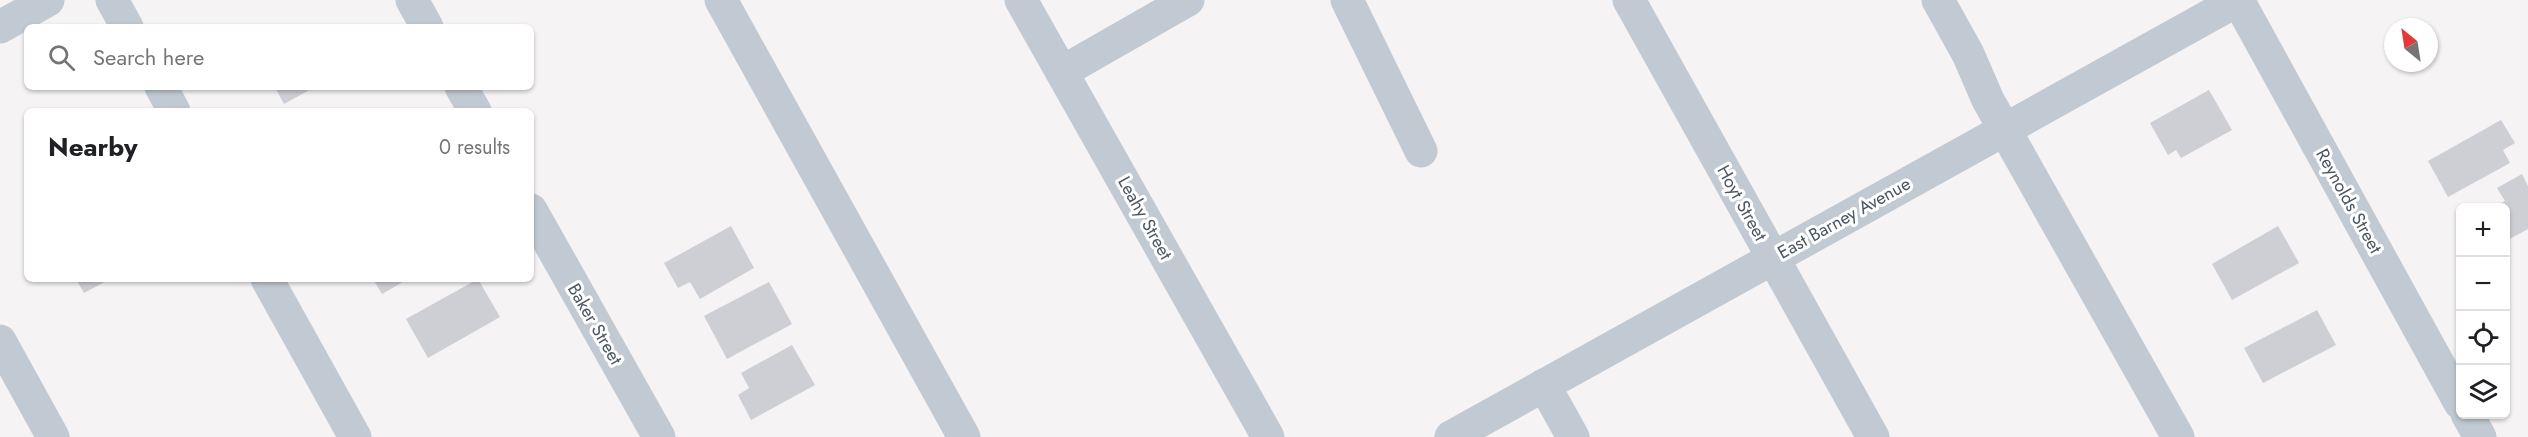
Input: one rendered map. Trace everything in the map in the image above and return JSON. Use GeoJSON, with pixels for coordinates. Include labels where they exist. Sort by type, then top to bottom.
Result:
{"type":"FeatureCollection","features":[{"type":"Feature","properties":{"kind":"street"},"geometry":{"type":"LineString","coordinates":[[0,27],[48,0]]}},
{"type":"Feature","properties":{"kind":"street"},"geometry":{"type":"LineString","coordinates":[[112,0],[125,24]]}},
{"type":"Feature","properties":{"kind":"street"},"geometry":{"type":"LineString","coordinates":[[412,0],[425,24]]}},
{"type":"Feature","properties":{"kind":"street"},"geometry":{"type":"LineString","coordinates":[[721,0],[964,437]]}},
{"type":"Feature","properties":{"kind":"street","name":"Leahy Street"},"geometry":{"type":"LineString","coordinates":[[1021,0],[1268,437]]}},
{"type":"Feature","properties":{"kind":"street"},"geometry":{"type":"LineString","coordinates":[[1062,72],[1188,0]]}},
{"type":"Feature","properties":{"kind":"street"},"geometry":{"type":"LineString","coordinates":[[1347,0],[1421,151]]}},
{"type":"Feature","properties":{"kind":"street","name":"Hoyt Street"},"geometry":{"type":"LineString","coordinates":[[1629,0],[1873,437]]}},
{"type":"Feature","properties":{"kind":"street"},"geometry":{"type":"LineString","coordinates":[[1938,0],[1968,54],[1988,100],[2178,437]]}},
{"type":"Feature","properties":{"kind":"street","name":"East Barney Avenue"},"geometry":{"type":"LineString","coordinates":[[1451,437],[2238,0]]}},
{"type":"Feature","properties":{"kind":"street","name":"Reynolds Street"},"geometry":{"type":"LineString","coordinates":[[2238,0],[2456,395]]}},
{"type":"Feature","properties":{"kind":"street"},"geometry":{"type":"LineString","coordinates":[[163,90],[172,108]]}},
{"type":"Feature","properties":{"kind":"street"},"geometry":{"type":"LineString","coordinates":[[463,90],[473,108]]}},
{"type":"Feature","properties":{"kind":"street","name":"Baker Street"},"geometry":{"type":"LineString","coordinates":[[534,215],[659,437]]}},
{"type":"Feature","properties":{"kind":"street"},"geometry":{"type":"LineString","coordinates":[[269,282],[355,437]]}},
{"type":"Feature","properties":{"kind":"street"},"geometry":{"type":"LineString","coordinates":[[0,341],[53,437]]}},
{"type":"Feature","properties":{"kind":"street"},"geometry":{"type":"LineString","coordinates":[[1544,385],[1573,437]]}},
{"type":"Feature","properties":{"kind":"street"},"geometry":{"type":"LineString","coordinates":[[2470,419],[2480,437]]}},
{"type":"Feature","properties":{"kind":"building"},"geometry":{"type":"Polygon","coordinates":[[[277,90],[310,90],[284,104],[277,90]]]}},
{"type":"Feature","properties":{"kind":"building"},"geometry":{"type":"Polygon","coordinates":[[[2209,90],[2232,130],[2181,158],[2176,150],[2168,155],[2150,123],[2209,90]]]}},
{"type":"Feature","properties":{"kind":"building"},"geometry":{"type":"Polygon","coordinates":[[[2501,120],[2515,143],[2503,150],[2510,163],[2448,197],[2428,161],[2501,120]]]}},
{"type":"Feature","properties":{"kind":"building"},"geometry":{"type":"Polygon","coordinates":[[[2522,174],[2528,186],[2528,229],[2510,239],[2510,203],[2501,203],[2505,201],[2497,188],[2522,174]]]}},
{"type":"Feature","properties":{"kind":"building"},"geometry":{"type":"Polygon","coordinates":[[[731,226],[754,268],[700,299],[690,282],[678,288],[664,263],[731,226]]]}},
{"type":"Feature","properties":{"kind":"building"},"geometry":{"type":"Polygon","coordinates":[[[2278,226],[2299,263],[2232,300],[2212,264],[2278,226]]]}},
{"type":"Feature","properties":{"kind":"building"},"geometry":{"type":"Polygon","coordinates":[[[78,282],[104,282],[84,293],[78,282]]]}},
{"type":"Feature","properties":{"kind":"building"},"geometry":{"type":"Polygon","coordinates":[[[375,282],[403,282],[382,294],[375,282]]]}},
{"type":"Feature","properties":{"kind":"building"},"geometry":{"type":"Polygon","coordinates":[[[473,282],[480,282],[500,317],[428,358],[406,319],[473,282]]]}},
{"type":"Feature","properties":{"kind":"building"},"geometry":{"type":"Polygon","coordinates":[[[769,282],[792,324],[727,359],[704,316],[769,282]]]}},
{"type":"Feature","properties":{"kind":"building"},"geometry":{"type":"Polygon","coordinates":[[[2317,310],[2336,345],[2263,383],[2244,348],[2317,310]]]}},
{"type":"Feature","properties":{"kind":"building"},"geometry":{"type":"Polygon","coordinates":[[[792,345],[815,385],[751,420],[738,395],[749,388],[741,373],[792,345]]]}}]}
